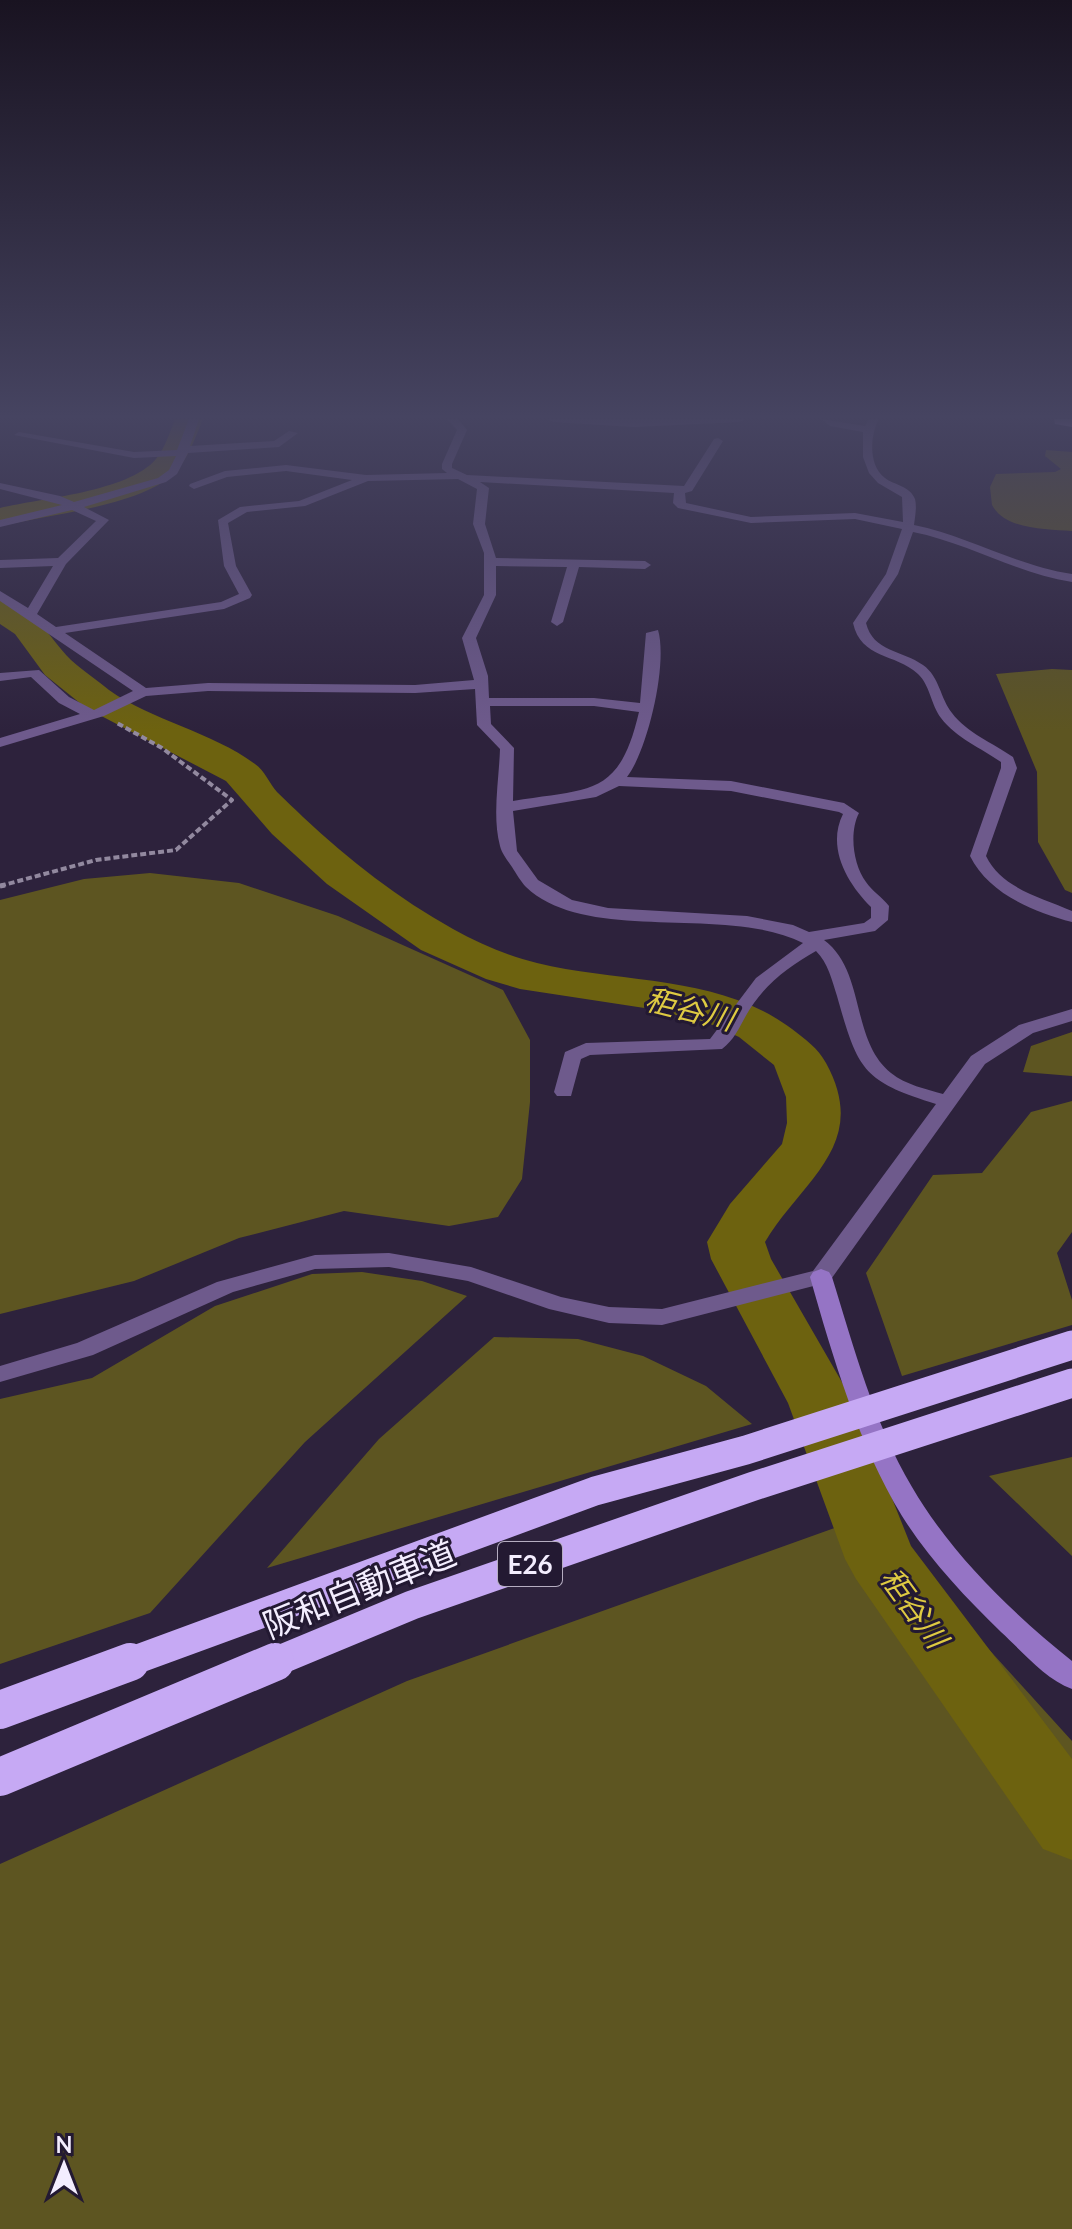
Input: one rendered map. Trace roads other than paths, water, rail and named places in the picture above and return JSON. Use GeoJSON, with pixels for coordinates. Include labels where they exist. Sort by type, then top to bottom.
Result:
{"type":"FeatureCollection","features":[{"type":"Feature","properties":{"kind":"highway","name":"阪和自動車道"},"geometry":{"type":"LineString","coordinates":[[0,1710],[595,1491],[746,1450],[1072,1345]]}},
{"type":"Feature","properties":{"kind":"highway","name":"阪和自動車道"},"geometry":{"type":"LineString","coordinates":[[0,1777],[412,1605],[857,1452],[1072,1383]]}},
{"type":"Feature","properties":{"kind":"street"},"geometry":{"type":"LineString","coordinates":[[30,615],[61,562],[100,523]]}},
{"type":"Feature","properties":{"kind":"street"},"geometry":{"type":"LineString","coordinates":[[54,631],[224,605],[246,595],[230,566],[222,523]]}},
{"type":"Feature","properties":{"kind":"street"},"geometry":{"type":"LineString","coordinates":[[479,523],[490,562],[490,595],[469,638],[481,684],[484,725],[507,748],[507,847],[516,865],[537,887],[567,903],[602,913],[753,923],[797,932],[812,941],[834,962],[866,1056],[879,1073],[896,1084],[949,1102]]}},
{"type":"Feature","properties":{"kind":"street"},"geometry":{"type":"LineString","coordinates":[[892,523],[937,533],[1040,573],[1072,578]]}},
{"type":"Feature","properties":{"kind":"street"},"geometry":{"type":"LineString","coordinates":[[908,526],[901,562],[859,623],[862,637],[869,645],[923,671],[944,714],[955,726],[1008,760],[1009,768],[978,856],[981,867],[1026,899],[1072,917]]}},
{"type":"Feature","properties":{"kind":"street"},"geometry":{"type":"LineString","coordinates":[[0,564],[61,562]]}},
{"type":"Feature","properties":{"kind":"street"},"geometry":{"type":"LineString","coordinates":[[490,562],[645,565]]}},
{"type":"Feature","properties":{"kind":"street"},"geometry":{"type":"LineString","coordinates":[[557,622],[575,562]]}},
{"type":"Feature","properties":{"kind":"street"},"geometry":{"type":"LineString","coordinates":[[0,595],[143,692]]}},
{"type":"Feature","properties":{"kind":"street"},"geometry":{"type":"LineString","coordinates":[[507,807],[596,792],[616,781],[628,769],[650,689],[653,633]]}},
{"type":"Feature","properties":{"kind":"street"},"geometry":{"type":"LineString","coordinates":[[0,677],[34,673],[64,700],[96,714]]}},
{"type":"Feature","properties":{"kind":"street"},"geometry":{"type":"LineString","coordinates":[[0,743],[96,714],[143,692],[208,687],[415,689],[481,684]]}},
{"type":"Feature","properties":{"kind":"street"},"geometry":{"type":"LineString","coordinates":[[482,702],[594,702],[645,708]]}},
{"type":"Feature","properties":{"kind":"street"},"geometry":{"type":"LineString","coordinates":[[564,1092],[572,1056],[586,1049],[715,1045],[726,1038],[746,1001],[777,967],[812,941],[869,927],[879,920],[880,906],[855,878],[845,836],[845,822],[851,813],[844,808],[731,786],[616,781]]}},
{"type":"Feature","properties":{"kind":"street"},"geometry":{"type":"LineString","coordinates":[[0,1374],[85,1349],[225,1287],[315,1262],[389,1260],[471,1274],[557,1304],[609,1315],[662,1317],[821,1277],[978,1060],[1026,1029],[1072,1015]]}},
{"type":"Feature","properties":{"kind":"street"},"geometry":{"type":"LineString","coordinates":[[821,1277],[848,1369],[900,1490],[942,1549],[1037,1650],[1072,1677]]}},
{"type":"Feature","properties":{"kind":"waterway","name":"秬谷川"},"geometry":{"type":"LineString","coordinates":[[0,608],[27,627],[58,667],[99,700],[241,772],[262,800],[343,875],[438,940],[503,969],[538,978],[651,994],[724,1011],[756,1026],[796,1058],[812,1097],[814,1123],[809,1144],[736,1242],[741,1259],[821,1403],[881,1559],[1072,1823]]}}]}
